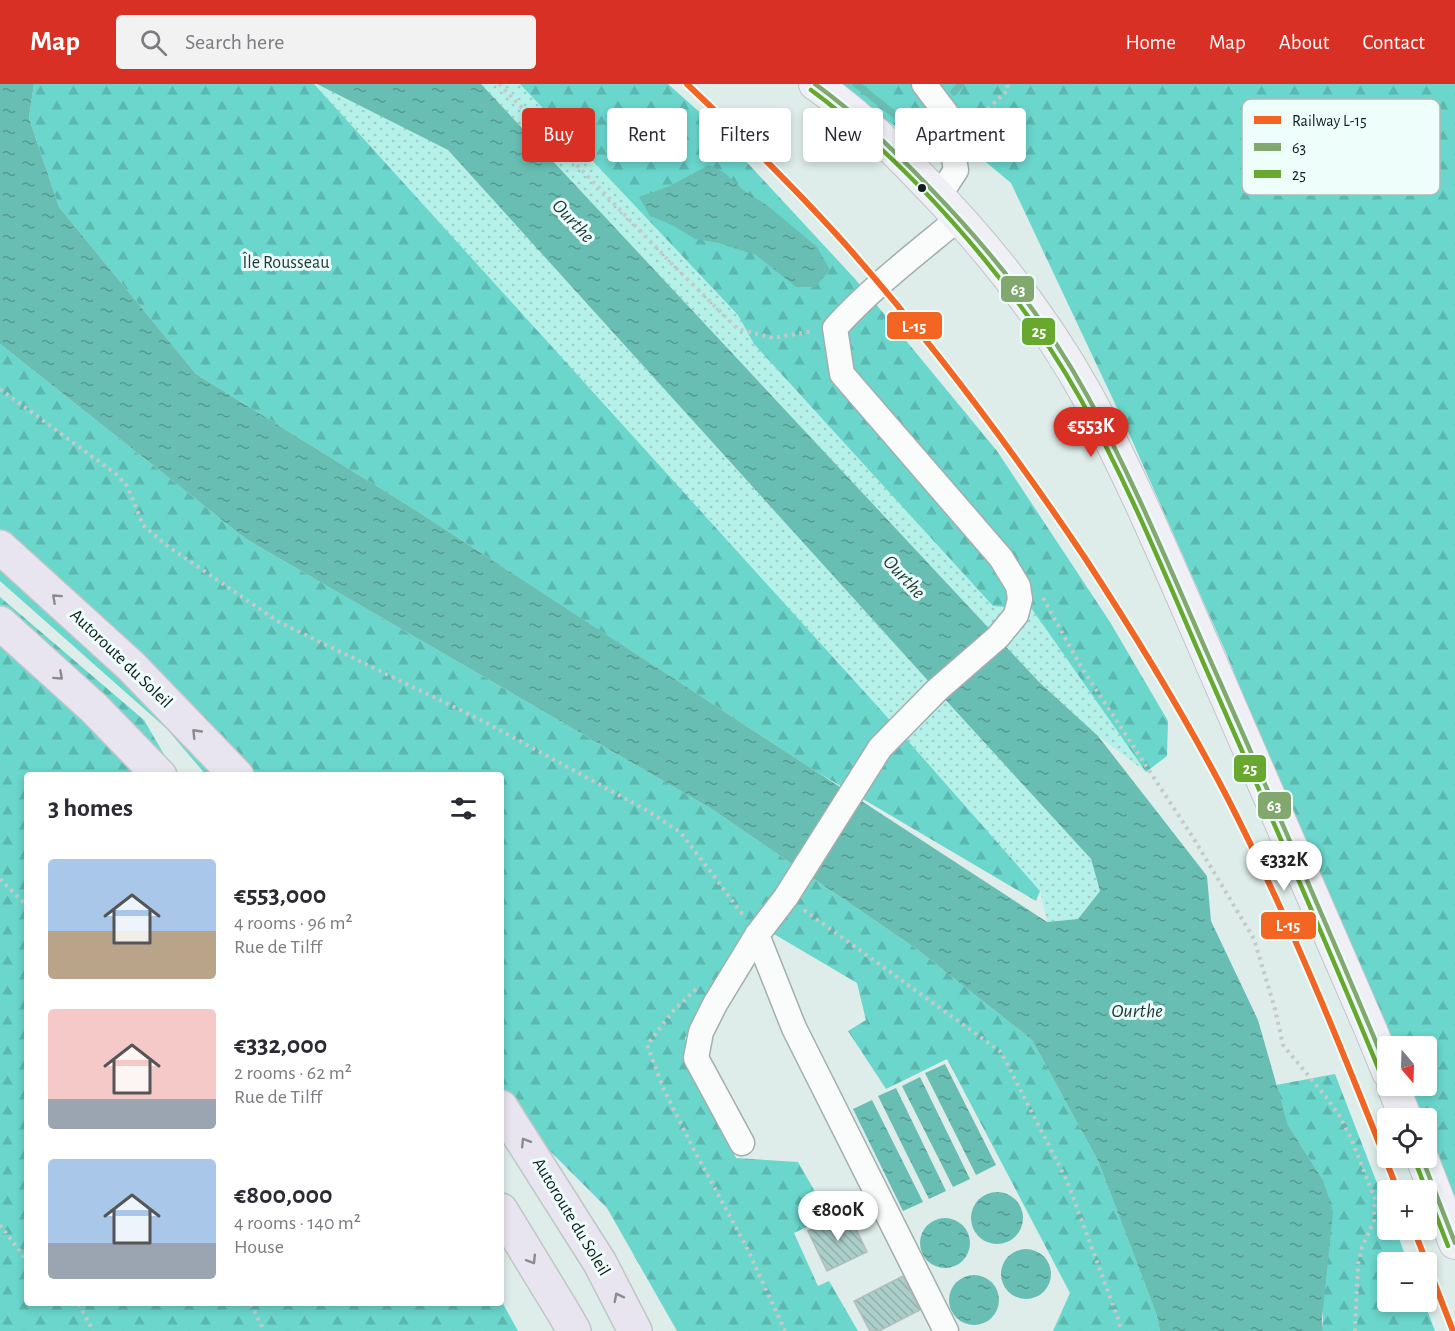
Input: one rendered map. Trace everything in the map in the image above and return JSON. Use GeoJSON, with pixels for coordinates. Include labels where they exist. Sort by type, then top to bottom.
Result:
{"type":"FeatureCollection","features":[{"type":"Feature","properties":{"kind":"highway","name":"Autoroute du Soleil"},"geometry":{"type":"LineString","coordinates":[[0,547],[131,666],[233,772]]}},
{"type":"Feature","properties":{"kind":"highway"},"geometry":{"type":"LineString","coordinates":[[0,623],[94,708],[156,772]]}},
{"type":"Feature","properties":{"kind":"highway","name":"Autoroute du Soleil"},"geometry":{"type":"LineString","coordinates":[[504,1112],[600,1263],[635,1331]]}},
{"type":"Feature","properties":{"kind":"highway"},"geometry":{"type":"LineString","coordinates":[[504,1215],[574,1331]]}},
{"type":"Feature","properties":{"kind":"main road"},"geometry":{"type":"LineString","coordinates":[[815,84],[877,134],[949,207],[1000,265],[1062,353],[1088,397],[1120,460],[1173,576],[1377,1045]]}},
{"type":"Feature","properties":{"kind":"main road"},"geometry":{"type":"LineString","coordinates":[[1426,1168],[1455,1243]]}},
{"type":"Feature","properties":{"kind":"lane"},"geometry":{"type":"LineString","coordinates":[[924,84],[942,108]]}},
{"type":"Feature","properties":{"kind":"lane"},"geometry":{"type":"LineString","coordinates":[[742,1143],[696,1058],[701,1032],[710,1013],[757,935],[786,897],[880,748],[937,690],[998,637],[1016,615],[1020,599],[1018,586],[1002,558],[842,374],[835,328],[851,310],[890,276],[949,207],[956,170],[955,162]]}},
{"type":"Feature","properties":{"kind":"lane"},"geometry":{"type":"LineString","coordinates":[[757,935],[794,1028],[946,1331]]}},
{"type":"Feature","properties":{"kind":"path"},"geometry":{"type":"LineString","coordinates":[[500,84],[672,264],[738,329],[773,338],[835,328]]}},
{"type":"Feature","properties":{"kind":"path"},"geometry":{"type":"LineString","coordinates":[[989,108],[1008,90],[1007,84]]}},
{"type":"Feature","properties":{"kind":"path"},"geometry":{"type":"LineString","coordinates":[[0,389],[116,474],[127,486],[143,525],[166,545],[279,622],[483,721],[648,811],[681,833],[757,935]]}},
{"type":"Feature","properties":{"kind":"path"},"geometry":{"type":"LineString","coordinates":[[1018,586],[1042,596],[1091,682],[1217,877],[1254,939],[1283,1045],[1326,1097],[1352,1138],[1375,1199],[1374,1221],[1362,1247],[1358,1264],[1355,1331]]}},
{"type":"Feature","properties":{"kind":"path"},"geometry":{"type":"LineString","coordinates":[[0,879],[24,903]]}},
{"type":"Feature","properties":{"kind":"path"},"geometry":{"type":"LineString","coordinates":[[786,897],[1001,1052],[1067,1181],[1121,1331]]}},
{"type":"Feature","properties":{"kind":"path"},"geometry":{"type":"LineString","coordinates":[[0,1225],[24,1255]]}},
{"type":"Feature","properties":{"kind":"path"},"geometry":{"type":"LineString","coordinates":[[80,1306],[93,1331]]}},
{"type":"Feature","properties":{"kind":"path"},"geometry":{"type":"LineString","coordinates":[[252,1306],[264,1331]]}},
{"type":"Feature","properties":{"kind":"shaded area"},"geometry":{"type":"Polygon","coordinates":[[[314,84],[448,150],[1091,859],[1100,891],[1078,919],[1047,922],[1040,891],[314,84]]]}},
{"type":"Feature","properties":{"kind":"shaded area"},"geometry":{"type":"Polygon","coordinates":[[[481,84],[520,84],[543,108],[522,108],[522,128],[481,84]]]}},
{"type":"Feature","properties":{"kind":"shaded area"},"geometry":{"type":"Polygon","coordinates":[[[554,162],[594,162],[738,315],[754,344],[993,606],[1032,608],[1146,772],[1098,736],[1039,682],[554,162]]]}},
{"type":"Feature","properties":{"kind":"green space","name":"Île Rousseau"},"geometry":{"type":"Polygon","coordinates":[[[34,84],[314,84],[879,708],[1040,891],[1036,901],[817,772],[417,511],[196,374],[59,207],[29,118],[34,84]]]}},
{"type":"Feature","properties":{"kind":"green space"},"geometry":{"type":"Polygon","coordinates":[[[520,84],[668,84],[699,112],[699,162],[747,162],[856,280],[997,451],[1110,622],[1168,721],[1167,756],[1146,772],[1032,609],[993,606],[754,344],[738,315],[594,162],[595,108],[543,108],[520,84]]]}},
{"type":"Feature","properties":{"kind":"green space"},"geometry":{"type":"Polygon","coordinates":[[[835,84],[1455,84],[1455,1206],[1437,1164],[1437,1108],[1412,1108],[1407,1096],[1437,1096],[1437,1036],[1382,1036],[1227,655],[1127,429],[1011,183],[986,162],[1026,162],[1026,108],[895,108],[895,126],[883,118],[883,108],[869,108],[835,84]]]}},
{"type":"Feature","properties":{"kind":"green space"},"geometry":{"type":"Polygon","coordinates":[[[0,344],[246,539],[710,808],[918,950],[1032,1040],[1098,1161],[1157,1316],[1160,1331],[1053,1331],[1070,1293],[947,1059],[886,1089],[848,1031],[866,1020],[857,983],[757,924],[708,1005],[685,1038],[736,1158],[798,1162],[829,1216],[794,1233],[818,1286],[829,1281],[858,1331],[677,1331],[607,1208],[504,1105],[504,772],[203,772],[167,729],[0,581],[0,344]]]}},
{"type":"Feature","properties":{"kind":"green space"},"geometry":{"type":"Polygon","coordinates":[[[0,597],[144,720],[174,772],[24,772],[24,1306],[504,1305],[518,1331],[0,1331],[0,597]]]}},
{"type":"Feature","properties":{"kind":"green space"},"geometry":{"type":"Polygon","coordinates":[[[1335,1074],[1377,1183],[1377,1240],[1400,1240],[1404,1252],[1377,1252],[1377,1312],[1428,1312],[1435,1331],[1323,1331],[1323,1180],[1288,1125],[1276,1085],[1335,1074]]]}},
{"type":"Feature","properties":{"kind":"water","name":"Ourthe"},"geometry":{"type":"Polygon","coordinates":[[[0,84],[34,84],[29,118],[59,207],[196,374],[417,511],[1047,922],[1078,919],[1100,891],[1091,859],[448,150],[317,84],[481,84],[522,128],[522,162],[554,162],[1039,682],[1098,736],[1207,876],[1211,921],[1258,1020],[1288,1125],[1323,1180],[1333,1212],[1322,1319],[1323,1331],[1160,1331],[1157,1316],[1098,1161],[1032,1040],[918,950],[710,808],[246,539],[0,344],[0,84]]]}},
{"type":"Feature","properties":{"kind":"water"},"geometry":{"type":"Polygon","coordinates":[[[709,165],[725,173],[743,190],[768,206],[817,247],[830,270],[815,287],[796,287],[756,255],[719,243],[695,239],[672,225],[650,216],[639,197],[670,186],[709,165]]]}},
{"type":"Feature","properties":{"kind":"water"},"geometry":{"type":"Polygon","coordinates":[[[945,1064],[996,1165],[976,1175],[925,1073],[945,1064]]]}},
{"type":"Feature","properties":{"kind":"water"},"geometry":{"type":"Polygon","coordinates":[[[920,1077],[970,1179],[953,1187],[902,1086],[920,1077]]]}},
{"type":"Feature","properties":{"kind":"water"},"geometry":{"type":"Polygon","coordinates":[[[896,1088],[946,1191],[929,1199],[878,1096],[896,1088]]]}},
{"type":"Feature","properties":{"kind":"water"},"geometry":{"type":"Polygon","coordinates":[[[872,1100],[923,1202],[903,1211],[853,1109],[872,1100]]]}},
{"type":"Feature","properties":{"kind":"water"},"geometry":{"type":"Polygon","coordinates":[[[997,1192],[1007,1194],[1015,1200],[1021,1208],[1023,1218],[1021,1228],[1015,1236],[1007,1242],[997,1244],[987,1242],[979,1236],[973,1228],[971,1218],[973,1208],[979,1200],[987,1194],[997,1192]]]}},
{"type":"Feature","properties":{"kind":"water"},"geometry":{"type":"Polygon","coordinates":[[[940,1218],[950,1218],[963,1225],[970,1238],[970,1248],[963,1261],[950,1268],[940,1268],[931,1264],[924,1257],[920,1248],[920,1238],[924,1229],[931,1222],[940,1218]]]}},
{"type":"Feature","properties":{"kind":"water"},"geometry":{"type":"Polygon","coordinates":[[[1021,1249],[1031,1249],[1044,1256],[1051,1269],[1051,1279],[1044,1292],[1031,1299],[1021,1299],[1012,1295],[1005,1288],[1001,1279],[1001,1269],[1005,1260],[1012,1253],[1021,1249]]]}},
{"type":"Feature","properties":{"kind":"water"},"geometry":{"type":"Polygon","coordinates":[[[974,1275],[992,1282],[999,1300],[992,1318],[974,1325],[956,1318],[949,1300],[956,1282],[974,1275]]]}},
{"type":"Feature","properties":{"kind":"building"},"geometry":{"type":"Polygon","coordinates":[[[848,1212],[867,1252],[827,1271],[808,1231],[848,1212]]]}},
{"type":"Feature","properties":{"kind":"building"},"geometry":{"type":"Polygon","coordinates":[[[903,1276],[920,1310],[879,1331],[870,1331],[854,1301],[903,1276]]]}},
{"type":"Feature","properties":{"kind":"waterway"},"geometry":{"type":"LineString","coordinates":[[856,84],[895,115]]}},
{"type":"Feature","properties":{"kind":"waterway"},"geometry":{"type":"LineString","coordinates":[[954,92],[961,84]]}},
{"type":"Feature","properties":{"kind":"rail line","name":"L-15"},"geometry":{"type":"LineString","coordinates":[[687,84],[808,204],[910,320],[1000,437],[1104,587],[1195,737],[1252,847],[1318,993],[1394,1180]]}},
{"type":"Feature","properties":{"kind":"rail line","name":"L-15"},"geometry":{"type":"LineString","coordinates":[[1418,1240],[1453,1331]]}},
{"type":"Feature","properties":{"kind":"transit line","name":"63"},"geometry":{"type":"LineString","coordinates":[[815,84],[876,134],[954,213],[1017,288],[1072,369],[1124,466],[1157,538],[1377,1045]]}},
{"type":"Feature","properties":{"kind":"transit line","name":"25"},"geometry":{"type":"LineString","coordinates":[[811,90],[883,150],[967,238],[1027,315],[1080,398],[1117,468],[1150,541],[1320,928],[1377,1065]]}},
{"type":"Feature","properties":{"kind":"transit line","name":"25"},"geometry":{"type":"LineString","coordinates":[[1418,1168],[1448,1246]]}},
{"type":"Feature","properties":{"kind":"transit line","name":"63"},"geometry":{"type":"LineString","coordinates":[[1426,1168],[1455,1243]]}}]}
